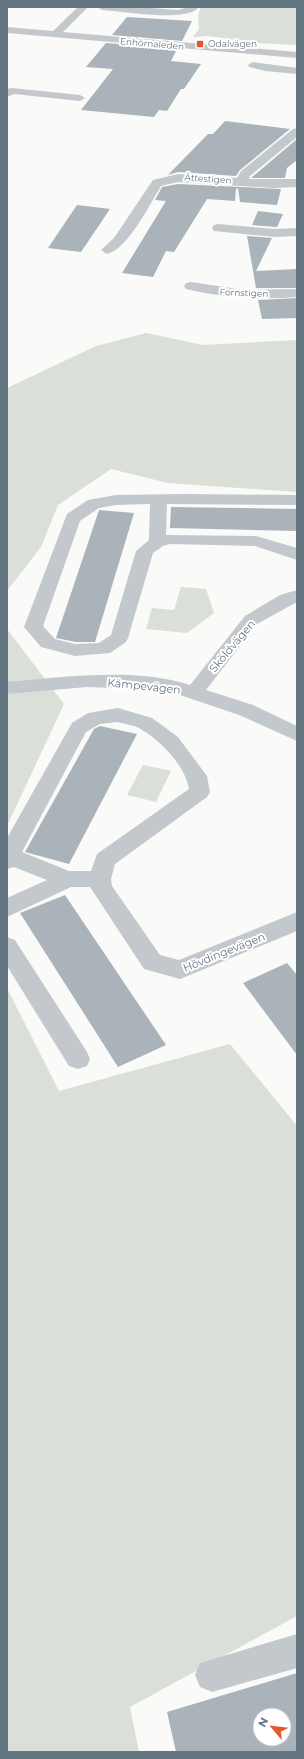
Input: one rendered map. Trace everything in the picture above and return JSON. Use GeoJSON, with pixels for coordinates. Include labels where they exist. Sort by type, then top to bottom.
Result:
{"type":"FeatureCollection","features":[{"type":"Feature","properties":{"kind":"street"},"geometry":{"type":"LineString","coordinates":[[55,35],[83,7]]}},
{"type":"Feature","properties":{"kind":"street"},"geometry":{"type":"LineString","coordinates":[[102,7],[178,13],[194,7]]}},
{"type":"Feature","properties":{"kind":"street","name":"Enhörnaleden"},"geometry":{"type":"LineString","coordinates":[[7,30],[252,53],[297,55]]}},
{"type":"Feature","properties":{"kind":"street"},"geometry":{"type":"LineString","coordinates":[[252,53],[250,62],[254,66],[297,71]]}},
{"type":"Feature","properties":{"kind":"street"},"geometry":{"type":"LineString","coordinates":[[9,92],[80,98]]}},
{"type":"Feature","properties":{"kind":"street"},"geometry":{"type":"LineString","coordinates":[[242,182],[245,174],[297,131]]}},
{"type":"Feature","properties":{"kind":"street","name":"Ättestigen"},"geometry":{"type":"LineString","coordinates":[[107,250],[119,241],[157,183],[178,178],[273,184],[297,183]]}},
{"type":"Feature","properties":{"kind":"street"},"geometry":{"type":"LineString","coordinates":[[218,228],[275,233],[297,232]]}},
{"type":"Feature","properties":{"kind":"street","name":"Fornstigen"},"geometry":{"type":"LineString","coordinates":[[191,286],[214,291],[283,294],[297,293]]}},
{"type":"Feature","properties":{"kind":"street"},"geometry":{"type":"LineString","coordinates":[[297,500],[116,500],[94,504],[73,518],[33,627],[48,644],[75,650],[103,649],[119,638],[145,552],[157,542],[170,540],[256,541],[293,552],[297,555]]}},
{"type":"Feature","properties":{"kind":"street"},"geometry":{"type":"LineString","coordinates":[[157,542],[159,500]]}},
{"type":"Feature","properties":{"kind":"street"},"geometry":{"type":"LineString","coordinates":[[136,580],[152,590]]}},
{"type":"Feature","properties":{"kind":"street","name":"Sköldvägen"},"geometry":{"type":"LineString","coordinates":[[194,693],[251,620],[286,599],[297,596]]}},
{"type":"Feature","properties":{"kind":"street","name":"Kämpevägen"},"geometry":{"type":"LineString","coordinates":[[7,688],[87,681],[140,683],[179,688],[246,710],[297,734]]}},
{"type":"Feature","properties":{"kind":"street"},"geometry":{"type":"LineString","coordinates":[[118,715],[145,723],[172,742],[197,776],[200,792],[105,860],[100,879],[68,879],[8,859],[79,728],[95,718],[118,715]]}},
{"type":"Feature","properties":{"kind":"street"},"geometry":{"type":"LineString","coordinates":[[7,908],[68,879]]}},
{"type":"Feature","properties":{"kind":"street","name":"Hövdingevägen"},"geometry":{"type":"LineString","coordinates":[[100,879],[101,888],[152,962],[180,970],[295,925]]}},
{"type":"Feature","properties":{"kind":"street"},"geometry":{"type":"LineString","coordinates":[[7,946],[78,1059]]}},
{"type":"Feature","properties":{"kind":"street"},"geometry":{"type":"LineString","coordinates":[[212,1675],[297,1652]]}},
{"type":"Feature","properties":{"kind":"shaded area"},"geometry":{"type":"Polygon","coordinates":[[[201,7],[297,7],[297,45],[257,43],[209,36],[193,37],[199,29],[198,15],[201,7]]]}},
{"type":"Feature","properties":{"kind":"shaded area"},"geometry":{"type":"Polygon","coordinates":[[[146,333],[203,345],[297,340],[297,492],[168,483],[111,469],[58,505],[41,547],[7,591],[7,388],[96,346],[146,333]]]}},
{"type":"Feature","properties":{"kind":"shaded area"},"geometry":{"type":"Polygon","coordinates":[[[181,587],[206,589],[214,613],[187,633],[146,629],[152,608],[174,610],[181,587]]]}},
{"type":"Feature","properties":{"kind":"shaded area"},"geometry":{"type":"Polygon","coordinates":[[[7,629],[64,704],[7,826],[7,629]]]}},
{"type":"Feature","properties":{"kind":"shaded area"},"geometry":{"type":"Polygon","coordinates":[[[143,765],[171,771],[156,802],[127,795],[143,765]]]}},
{"type":"Feature","properties":{"kind":"shaded area"},"geometry":{"type":"Polygon","coordinates":[[[7,988],[59,1091],[230,1044],[297,1126],[297,1616],[130,1707],[139,1752],[7,1752],[7,988]]]}},
{"type":"Feature","properties":{"kind":"building"},"geometry":{"type":"Polygon","coordinates":[[[127,17],[192,21],[182,41],[112,35],[127,17]]]}},
{"type":"Feature","properties":{"kind":"building"},"geometry":{"type":"Polygon","coordinates":[[[106,43],[177,49],[171,61],[201,64],[184,89],[181,89],[167,111],[159,110],[154,117],[81,110],[113,69],[86,67],[106,43]]]}},
{"type":"Feature","properties":{"kind":"building"},"geometry":{"type":"Polygon","coordinates":[[[225,121],[290,129],[240,170],[236,176],[178,172],[168,175],[208,134],[213,134],[225,121]]]}},
{"type":"Feature","properties":{"kind":"building"},"geometry":{"type":"Polygon","coordinates":[[[297,139],[297,160],[287,168],[285,178],[251,178],[297,139]]]}},
{"type":"Feature","properties":{"kind":"building"},"geometry":{"type":"Polygon","coordinates":[[[178,184],[281,189],[277,205],[240,202],[238,188],[236,189],[235,201],[207,199],[174,252],[166,251],[153,277],[122,273],[166,201],[155,200],[162,187],[178,184]]]}},
{"type":"Feature","properties":{"kind":"building"},"geometry":{"type":"Polygon","coordinates":[[[77,205],[110,209],[81,252],[48,248],[77,205]]]}},
{"type":"Feature","properties":{"kind":"building"},"geometry":{"type":"Polygon","coordinates":[[[258,211],[283,214],[277,227],[252,225],[258,211]]]}},
{"type":"Feature","properties":{"kind":"building"},"geometry":{"type":"Polygon","coordinates":[[[247,236],[272,238],[256,271],[297,269],[297,288],[256,288],[247,236]]]}},
{"type":"Feature","properties":{"kind":"building"},"geometry":{"type":"Polygon","coordinates":[[[297,298],[297,318],[262,319],[258,300],[297,298]]]}},
{"type":"Feature","properties":{"kind":"building"},"geometry":{"type":"Polygon","coordinates":[[[171,507],[297,509],[297,531],[170,528],[171,507]]]}},
{"type":"Feature","properties":{"kind":"building"},"geometry":{"type":"Polygon","coordinates":[[[99,510],[134,513],[95,642],[76,642],[56,638],[99,510]]]}},
{"type":"Feature","properties":{"kind":"building"},"geometry":{"type":"Polygon","coordinates":[[[100,726],[137,734],[69,864],[25,852],[94,729],[100,726]]]}},
{"type":"Feature","properties":{"kind":"building"},"geometry":{"type":"Polygon","coordinates":[[[65,895],[166,1045],[118,1067],[20,913],[65,895]]]}},
{"type":"Feature","properties":{"kind":"building"},"geometry":{"type":"Polygon","coordinates":[[[287,963],[297,975],[297,1055],[243,983],[287,963]]]}},
{"type":"Feature","properties":{"kind":"building"},"geometry":{"type":"Polygon","coordinates":[[[297,1673],[297,1752],[176,1752],[167,1712],[297,1673]]]}},
{"type":"Feature","properties":{"kind":"place","name":"Odalvägen"},"geometry":{"type":"Point","coordinates":[200,44]}}]}
